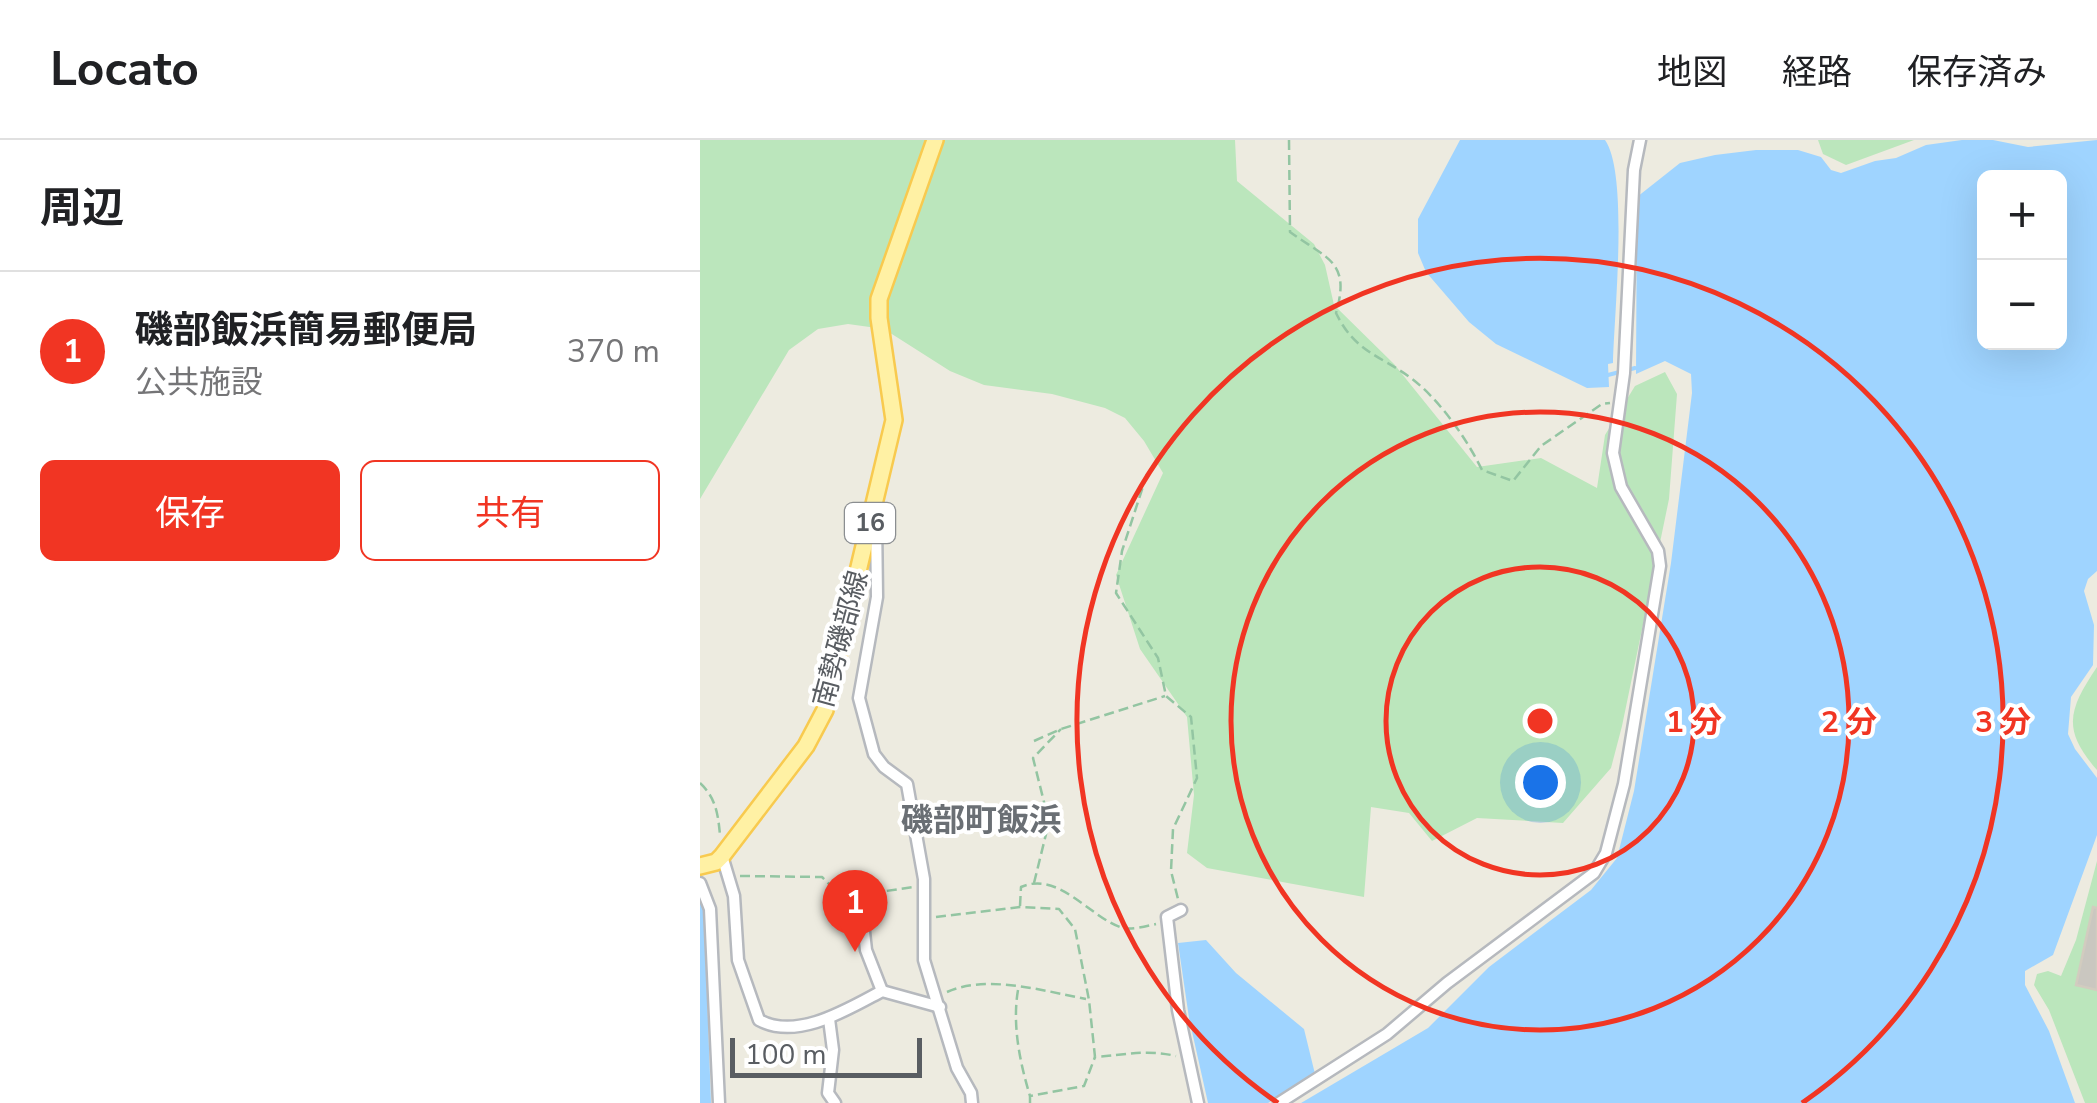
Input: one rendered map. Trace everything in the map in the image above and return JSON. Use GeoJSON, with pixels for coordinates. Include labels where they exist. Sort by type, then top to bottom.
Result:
{"type":"FeatureCollection","features":[{"type":"Feature","properties":{"kind":"main road","name":"南勢磯部線"},"geometry":{"type":"LineString","coordinates":[[700,866],[722,856],[806,746],[825,710],[894,420],[879,299],[934,140]]}},
{"type":"Feature","properties":{"kind":"street"},"geometry":{"type":"LineString","coordinates":[[1279,1103],[1387,1034],[1447,983],[1594,873],[1606,854],[1624,784],[1660,566],[1658,551],[1635,516],[1616,472],[1613,452],[1624,373],[1634,170],[1640,140]]}},
{"type":"Feature","properties":{"kind":"street"},"geometry":{"type":"LineString","coordinates":[[875,504],[878,597],[858,698],[874,754],[884,768],[907,784],[924,886],[924,960],[957,1068],[971,1093],[972,1103]]}},
{"type":"Feature","properties":{"kind":"street"},"geometry":{"type":"LineString","coordinates":[[722,856],[734,896],[738,960],[759,1020],[774,1028],[829,1019],[882,992],[938,1002]]}},
{"type":"Feature","properties":{"kind":"street"},"geometry":{"type":"LineString","coordinates":[[700,883],[710,909],[719,1103]]}},
{"type":"Feature","properties":{"kind":"street"},"geometry":{"type":"LineString","coordinates":[[860,895],[866,950],[882,992]]}},
{"type":"Feature","properties":{"kind":"street"},"geometry":{"type":"LineString","coordinates":[[1181,910],[1166,918],[1178,1010],[1198,1103]]}},
{"type":"Feature","properties":{"kind":"street"},"geometry":{"type":"LineString","coordinates":[[829,1019],[832,1050],[828,1093],[834,1103]]}},
{"type":"Feature","properties":{"kind":"path"},"geometry":{"type":"LineString","coordinates":[[1289,140],[1290,232],[1334,262],[1344,286],[1336,313],[1347,336],[1413,380],[1469,441],[1482,470],[1513,481],[1541,446],[1602,404],[1618,402]]}},
{"type":"Feature","properties":{"kind":"path"},"geometry":{"type":"LineString","coordinates":[[1147,474],[1122,552],[1116,593],[1158,658],[1166,696],[1191,717],[1197,778],[1173,829],[1171,870],[1181,910]]}},
{"type":"Feature","properties":{"kind":"path"},"geometry":{"type":"LineString","coordinates":[[1034,741],[1166,696]]}},
{"type":"Feature","properties":{"kind":"path"},"geometry":{"type":"LineString","coordinates":[[1033,884],[1050,822],[1033,758],[1061,729]]}},
{"type":"Feature","properties":{"kind":"path"},"geometry":{"type":"LineString","coordinates":[[700,783],[709,791],[718,810],[722,856]]}},
{"type":"Feature","properties":{"kind":"path"},"geometry":{"type":"LineString","coordinates":[[728,876],[822,877],[839,894],[924,886]]}},
{"type":"Feature","properties":{"kind":"path"},"geometry":{"type":"LineString","coordinates":[[1020,907],[1021,886],[1033,884],[1060,888],[1124,928],[1156,924],[1166,918]]}},
{"type":"Feature","properties":{"kind":"path"},"geometry":{"type":"LineString","coordinates":[[925,919],[1020,907],[1060,908],[1076,929],[1094,1057],[1084,1086],[1030,1096]]}},
{"type":"Feature","properties":{"kind":"path"},"geometry":{"type":"LineString","coordinates":[[938,1002],[964,984],[1018,987],[1089,1000]]}},
{"type":"Feature","properties":{"kind":"path"},"geometry":{"type":"LineString","coordinates":[[1018,987],[1015,1006],[1021,1068],[1030,1103]]}},
{"type":"Feature","properties":{"kind":"path"},"geometry":{"type":"LineString","coordinates":[[1094,1057],[1148,1050],[1191,1060]]}},
{"type":"Feature","properties":{"kind":"green space"},"geometry":{"type":"Polygon","coordinates":[[[700,140],[1235,140],[1237,181],[1314,244],[1325,265],[1334,305],[1394,364],[1477,467],[1541,458],[1597,488],[1605,435],[1635,386],[1665,372],[1677,394],[1669,499],[1611,768],[1563,823],[1477,818],[1432,841],[1409,813],[1371,807],[1364,897],[1207,868],[1187,853],[1194,795],[1187,717],[1140,649],[1116,575],[1163,473],[1125,418],[1105,408],[1052,394],[984,385],[950,371],[884,329],[848,324],[818,329],[789,350],[700,499],[700,140]]]}},
{"type":"Feature","properties":{"kind":"green space"},"geometry":{"type":"Polygon","coordinates":[[[1818,140],[1914,140],[1846,165],[1823,154],[1818,140]]]}},
{"type":"Feature","properties":{"kind":"green space"},"geometry":{"type":"Polygon","coordinates":[[[2097,667],[2097,770],[2078,743],[2073,719],[2080,695],[2097,667]]]}},
{"type":"Feature","properties":{"kind":"green space"},"geometry":{"type":"Polygon","coordinates":[[[2097,861],[2097,1103],[2085,1103],[2049,1010],[2034,985],[2037,974],[2048,971],[2061,976],[2076,940],[2097,861]]]}},
{"type":"Feature","properties":{"kind":"water"},"geometry":{"type":"Polygon","coordinates":[[[1460,140],[1605,140],[1617,182],[1618,213],[1609,387],[1587,388],[1496,344],[1469,322],[1426,272],[1418,253],[1418,219],[1460,140]]]}},
{"type":"Feature","properties":{"kind":"water"},"geometry":{"type":"Polygon","coordinates":[[[1962,140],[1993,140],[2028,147],[2097,140],[2097,571],[2088,579],[2084,591],[2094,625],[2093,665],[2071,697],[2068,734],[2097,778],[2097,835],[2053,955],[2025,971],[2025,985],[2049,1031],[2075,1103],[1301,1103],[1428,1028],[1489,967],[1591,890],[1617,858],[1634,791],[1671,563],[1692,393],[1691,374],[1665,361],[1636,374],[1637,197],[1680,163],[1715,155],[1798,150],[1821,157],[1831,170],[1841,173],[1926,145],[1962,140]]]}},
{"type":"Feature","properties":{"kind":"water"},"geometry":{"type":"Polygon","coordinates":[[[700,898],[704,912],[711,1103],[700,1103],[700,898]]]}},
{"type":"Feature","properties":{"kind":"water"},"geometry":{"type":"Polygon","coordinates":[[[1206,940],[1236,973],[1304,1029],[1315,1074],[1268,1103],[1208,1103],[1189,1018],[1178,943],[1206,940]]]}},
{"type":"Feature","properties":{"kind":"building"},"geometry":{"type":"Polygon","coordinates":[[[2093,907],[2097,908],[2097,990],[2076,985],[2093,907]]]}},
{"type":"Feature","properties":{"kind":"waterway"},"geometry":{"type":"LineString","coordinates":[[1608,375],[1635,368]]}},
{"type":"Feature","properties":{"kind":"place","name":"磯部飯浜簡易郵便局"},"geometry":{"type":"Point","coordinates":[855,952]}},
{"type":"Feature","properties":{"kind":"district","name":"磯部町飯浜"},"geometry":{"type":"Point","coordinates":[981,820]}}]}
